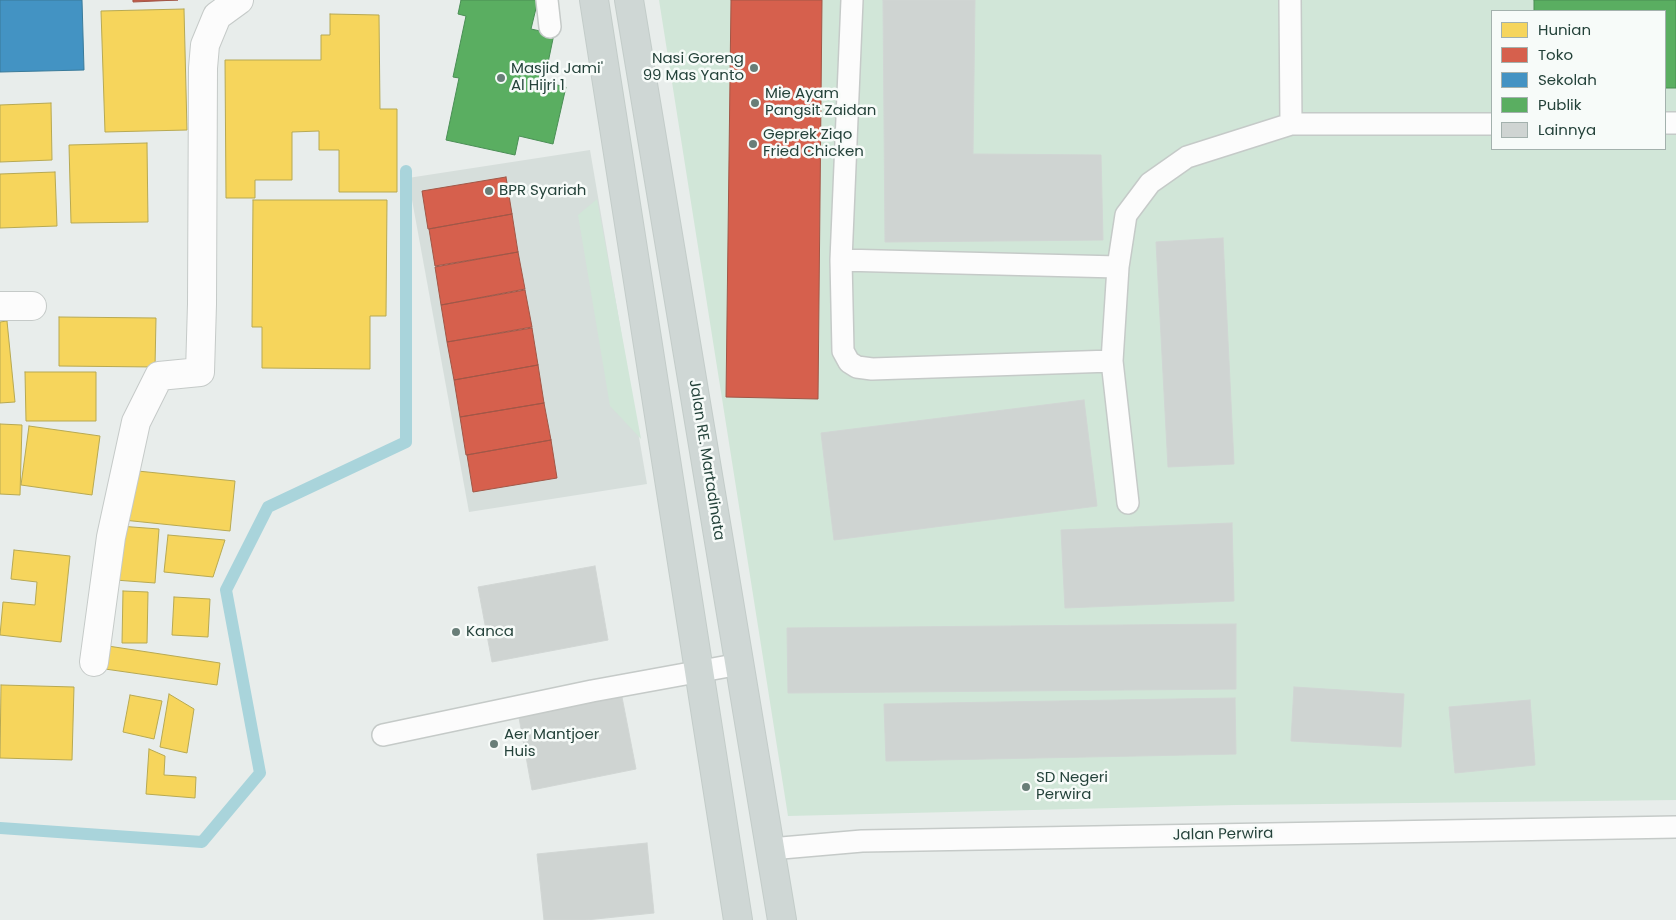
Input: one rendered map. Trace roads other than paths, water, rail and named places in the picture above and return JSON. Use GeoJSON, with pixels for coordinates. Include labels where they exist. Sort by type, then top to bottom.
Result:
{"type":"FeatureCollection","features":[{"type":"Feature","properties":{"kind":"main road"},"geometry":{"type":"LineString","coordinates":[[594,0],[738,920]]}},
{"type":"Feature","properties":{"kind":"main road","name":"Jalan RE. Martadinata"},"geometry":{"type":"LineString","coordinates":[[629,0],[782,920]]}},
{"type":"Feature","properties":{"kind":"main road"},"geometry":{"type":"LineString","coordinates":[[728,852],[770,848]]}},
{"type":"Feature","properties":{"kind":"street"},"geometry":{"type":"LineString","coordinates":[[94,662],[111,537],[136,422],[159,376],[200,372],[202,304],[202,68],[205,44],[217,16],[238,0]]}},
{"type":"Feature","properties":{"kind":"street"},"geometry":{"type":"LineString","coordinates":[[0,306],[32,306]]}},
{"type":"Feature","properties":{"kind":"lane"},"geometry":{"type":"LineString","coordinates":[[547,0],[550,27]]}},
{"type":"Feature","properties":{"kind":"lane"},"geometry":{"type":"LineString","coordinates":[[852,0],[841,260],[843,351],[849,362],[857,368],[872,369],[1112,361]]}},
{"type":"Feature","properties":{"kind":"lane"},"geometry":{"type":"LineString","coordinates":[[1290,0],[1290,124]]}},
{"type":"Feature","properties":{"kind":"lane"},"geometry":{"type":"LineString","coordinates":[[1128,503],[1112,361],[1118,267],[1126,215],[1150,183],[1187,157],[1290,124],[1491,124]]}},
{"type":"Feature","properties":{"kind":"lane"},"geometry":{"type":"LineString","coordinates":[[841,260],[1118,267]]}},
{"type":"Feature","properties":{"kind":"lane"},"geometry":{"type":"LineString","coordinates":[[382,735],[592,691],[740,664]]}},
{"type":"Feature","properties":{"kind":"lane","name":"Jalan Perwira"},"geometry":{"type":"LineString","coordinates":[[770,848],[872,840],[1676,827]]}},
{"type":"Feature","properties":{"kind":"waterway"},"geometry":{"type":"LineString","coordinates":[[0,828],[202,842],[260,773],[226,590],[268,507],[406,442],[406,171]]}},
{"type":"Feature","properties":{"kind":"place","name":"Nasi Goreng 99 Mas Yanto"},"geometry":{"type":"Point","coordinates":[754,68]}},
{"type":"Feature","properties":{"kind":"place","name":"Masjid Jami' Al Hijri 1"},"geometry":{"type":"Point","coordinates":[501,78]}},
{"type":"Feature","properties":{"kind":"place","name":"Mie Ayam Pangsit Zaidan"},"geometry":{"type":"Point","coordinates":[755,103]}},
{"type":"Feature","properties":{"kind":"place","name":"Geprek Ziqo Fried Chicken"},"geometry":{"type":"Point","coordinates":[753,144]}},
{"type":"Feature","properties":{"kind":"place","name":"BPR Syariah"},"geometry":{"type":"Point","coordinates":[489,191]}},
{"type":"Feature","properties":{"kind":"place","name":"Kanca"},"geometry":{"type":"Point","coordinates":[456,632]}},
{"type":"Feature","properties":{"kind":"place","name":"Aer Mantjoer Huis"},"geometry":{"type":"Point","coordinates":[494,744]}},
{"type":"Feature","properties":{"kind":"place","name":"SD Negeri Perwira"},"geometry":{"type":"Point","coordinates":[1026,787]}}]}
